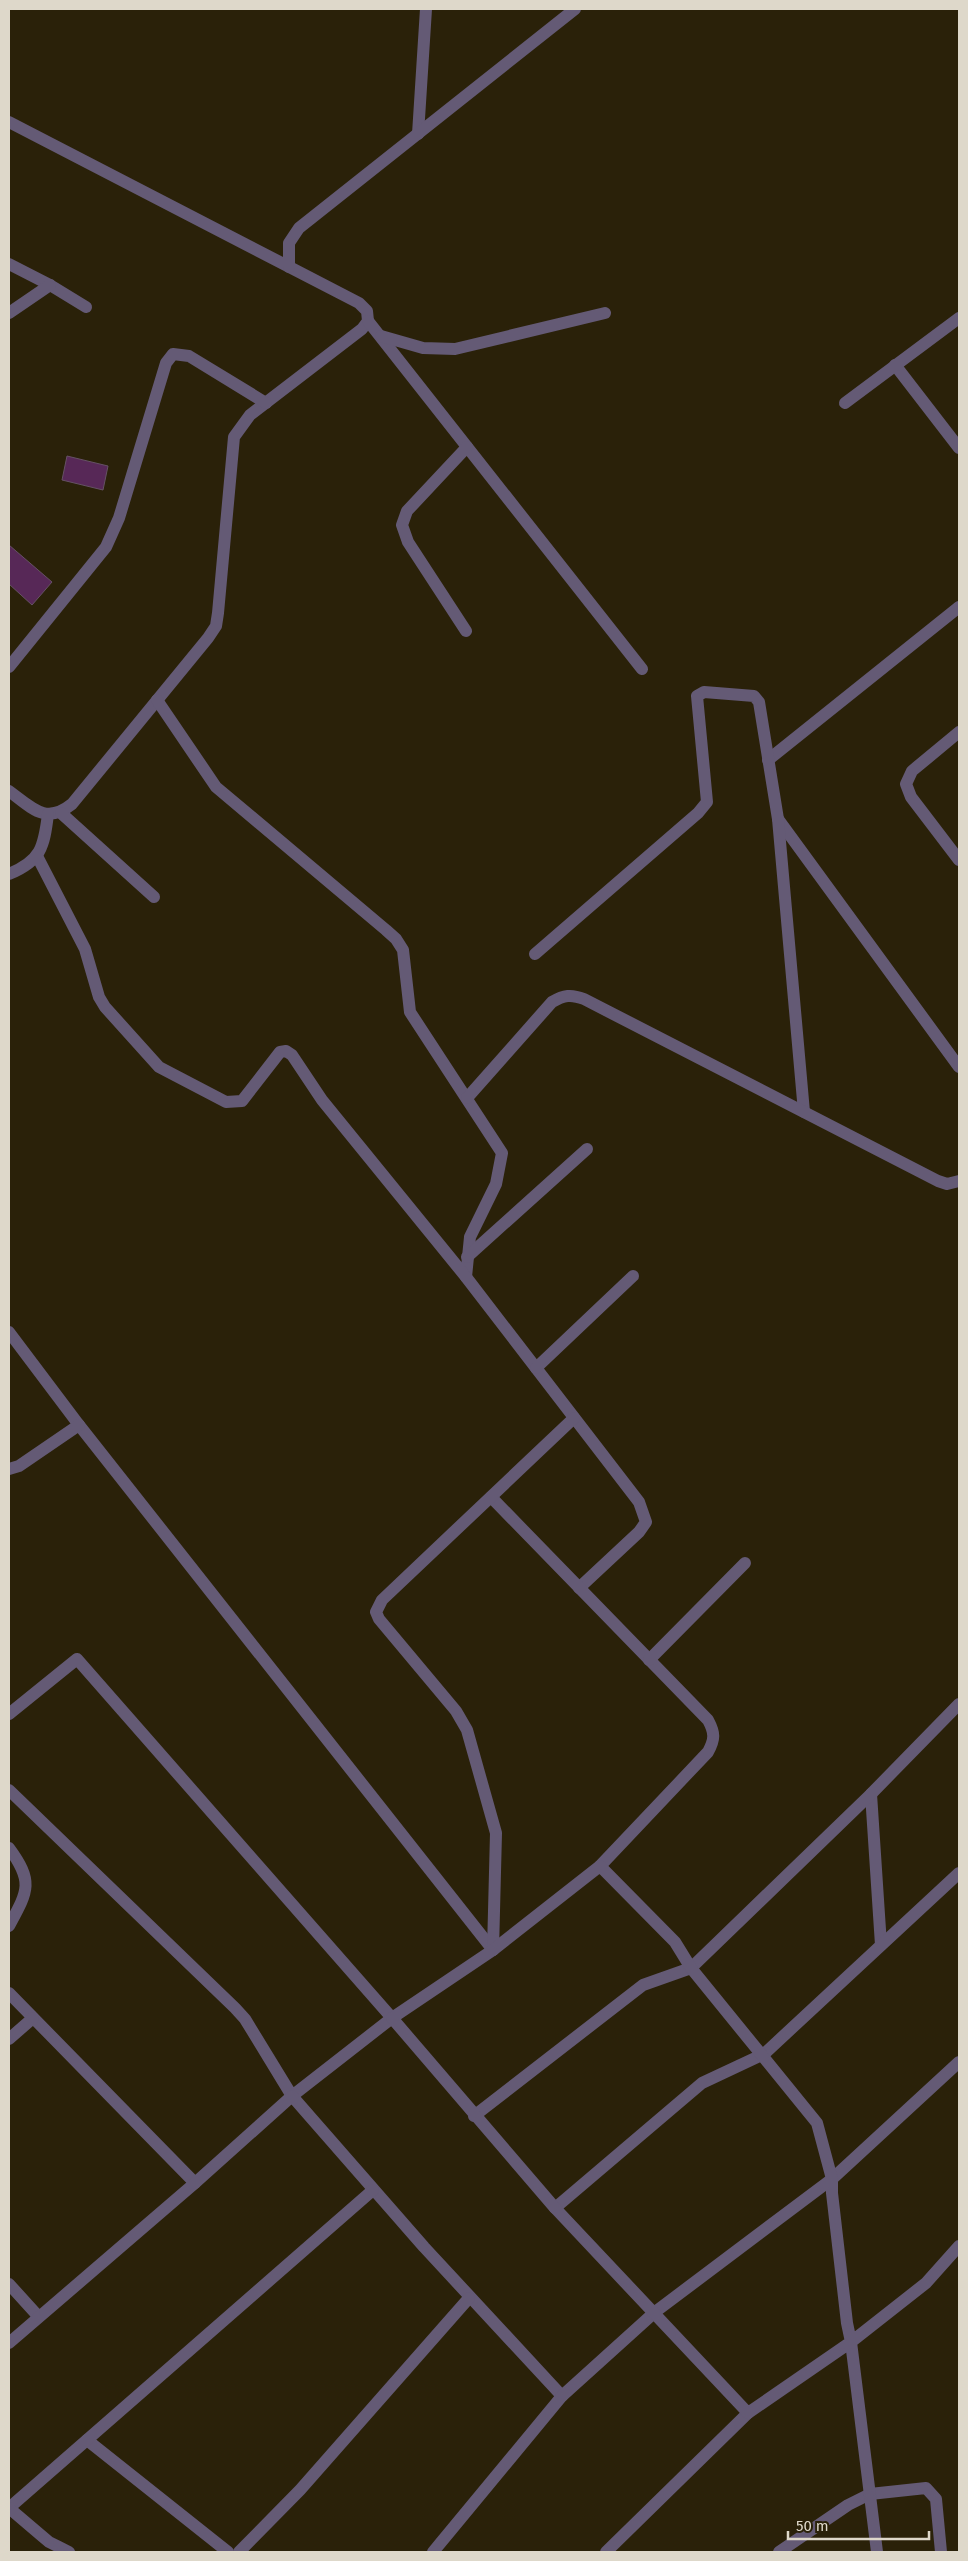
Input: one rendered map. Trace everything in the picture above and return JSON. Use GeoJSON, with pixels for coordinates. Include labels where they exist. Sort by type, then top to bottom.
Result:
{"type":"FeatureCollection","features":[{"type":"Feature","properties":{"kind":"street"},"geometry":{"type":"LineString","coordinates":[[418,134],[426,9]]}},
{"type":"Feature","properties":{"kind":"street"},"geometry":{"type":"LineString","coordinates":[[289,267],[289,243],[299,228],[575,9]]}},
{"type":"Feature","properties":{"kind":"street"},"geometry":{"type":"LineString","coordinates":[[9,122],[359,303],[367,311],[368,321],[642,669]]}},
{"type":"Feature","properties":{"kind":"street"},"geometry":{"type":"LineString","coordinates":[[9,264],[50,285],[86,307]]}},
{"type":"Feature","properties":{"kind":"street"},"geometry":{"type":"LineString","coordinates":[[9,313],[50,285]]}},
{"type":"Feature","properties":{"kind":"street"},"geometry":{"type":"LineString","coordinates":[[381,336],[423,348],[455,349],[605,313]]}},
{"type":"Feature","properties":{"kind":"street"},"geometry":{"type":"LineString","coordinates":[[845,403],[959,318]]}},
{"type":"Feature","properties":{"kind":"street"},"geometry":{"type":"LineString","coordinates":[[9,874],[27,867],[37,856],[54,814],[72,804],[216,626],[234,436],[250,415],[362,329],[368,321]]}},
{"type":"Feature","properties":{"kind":"street"},"geometry":{"type":"LineString","coordinates":[[9,667],[106,547],[119,518],[166,363],[173,354],[189,356],[266,403]]}},
{"type":"Feature","properties":{"kind":"street"},"geometry":{"type":"LineString","coordinates":[[895,366],[959,448]]}},
{"type":"Feature","properties":{"kind":"street"},"geometry":{"type":"LineString","coordinates":[[466,631],[408,542],[402,525],[406,511],[468,447]]}},
{"type":"Feature","properties":{"kind":"street"},"geometry":{"type":"LineString","coordinates":[[768,760],[959,607]]}},
{"type":"Feature","properties":{"kind":"street"},"geometry":{"type":"LineString","coordinates":[[535,954],[698,813],[707,802],[697,696],[700,693],[750,695],[757,698],[778,819],[804,1112]]}},
{"type":"Feature","properties":{"kind":"street"},"geometry":{"type":"LineString","coordinates":[[157,700],[208,779],[220,792],[396,939],[405,960],[410,1012],[500,1146],[502,1162],[496,1184],[470,1237],[466,1277]]}},
{"type":"Feature","properties":{"kind":"street"},"geometry":{"type":"LineString","coordinates":[[959,732],[912,772],[906,784],[911,797],[959,860]]}},
{"type":"Feature","properties":{"kind":"street"},"geometry":{"type":"LineString","coordinates":[[9,791],[36,812],[54,814],[154,897]]}},
{"type":"Feature","properties":{"kind":"street"},"geometry":{"type":"LineString","coordinates":[[778,819],[959,1067]]}},
{"type":"Feature","properties":{"kind":"street"},"geometry":{"type":"LineString","coordinates":[[37,856],[85,949],[99,997],[105,1008],[159,1068],[226,1102],[236,1103],[242,1100],[280,1052],[286,1051],[292,1055],[322,1100],[466,1277],[639,1502],[646,1522],[639,1532],[579,1588]]}},
{"type":"Feature","properties":{"kind":"street"},"geometry":{"type":"LineString","coordinates":[[468,1098],[552,1002],[562,996],[572,995],[584,999],[938,1180],[947,1184],[959,1181]]}},
{"type":"Feature","properties":{"kind":"street"},"geometry":{"type":"LineString","coordinates":[[467,1257],[587,1149]]}},
{"type":"Feature","properties":{"kind":"street"},"geometry":{"type":"LineString","coordinates":[[536,1368],[633,1276]]}},
{"type":"Feature","properties":{"kind":"street"},"geometry":{"type":"LineString","coordinates":[[9,1332],[79,1425],[493,1950]]}},
{"type":"Feature","properties":{"kind":"street"},"geometry":{"type":"LineString","coordinates":[[493,1950],[496,1833],[467,1730],[456,1711],[379,1619],[376,1612],[382,1600],[574,1418]]}},
{"type":"Feature","properties":{"kind":"street"},"geometry":{"type":"LineString","coordinates":[[9,1468],[19,1466],[79,1425]]}},
{"type":"Feature","properties":{"kind":"street"},"geometry":{"type":"LineString","coordinates":[[9,2343],[38,2316],[195,2183],[292,2096],[392,2018],[493,1950],[600,1866],[708,1752],[714,1742],[714,1732],[708,1720],[491,1497]]}},
{"type":"Feature","properties":{"kind":"street"},"geometry":{"type":"LineString","coordinates":[[649,1660],[745,1563]]}},
{"type":"Feature","properties":{"kind":"street"},"geometry":{"type":"LineString","coordinates":[[9,1714],[77,1659],[392,2018],[474,2116],[555,2208],[655,2312],[748,2413]]}},
{"type":"Feature","properties":{"kind":"street"},"geometry":{"type":"LineString","coordinates":[[474,2116],[643,1985],[692,1968],[871,1794],[959,1704]]}},
{"type":"Feature","properties":{"kind":"street"},"geometry":{"type":"LineString","coordinates":[[9,1790],[235,2008],[245,2019],[292,2096],[470,2298],[562,2396]]}},
{"type":"Feature","properties":{"kind":"street"},"geometry":{"type":"LineString","coordinates":[[871,1794],[881,1945]]}},
{"type":"Feature","properties":{"kind":"street"},"geometry":{"type":"LineString","coordinates":[[9,1848],[26,1877],[25,1893],[9,1926]]}},
{"type":"Feature","properties":{"kind":"street"},"geometry":{"type":"LineString","coordinates":[[600,1866],[675,1942],[692,1968],[764,2054],[817,2123],[832,2179],[847,2324],[851,2342],[877,2552]]}},
{"type":"Feature","properties":{"kind":"street"},"geometry":{"type":"LineString","coordinates":[[555,2208],[702,2083],[764,2054],[959,1873]]}},
{"type":"Feature","properties":{"kind":"street"},"geometry":{"type":"LineString","coordinates":[[9,1993],[195,2183]]}},
{"type":"Feature","properties":{"kind":"street"},"geometry":{"type":"LineString","coordinates":[[9,2039],[33,2018]]}},
{"type":"Feature","properties":{"kind":"street"},"geometry":{"type":"LineString","coordinates":[[433,2552],[562,2396],[655,2312],[832,2179],[959,2062]]}},
{"type":"Feature","properties":{"kind":"street"},"geometry":{"type":"LineString","coordinates":[[69,2552],[48,2542],[9,2508],[373,2190]]}},
{"type":"Feature","properties":{"kind":"street"},"geometry":{"type":"LineString","coordinates":[[606,2552],[748,2413],[851,2342],[926,2283],[959,2246]]}},
{"type":"Feature","properties":{"kind":"street"},"geometry":{"type":"LineString","coordinates":[[9,2284],[38,2316]]}},
{"type":"Feature","properties":{"kind":"street"},"geometry":{"type":"LineString","coordinates":[[239,2552],[300,2490],[470,2298]]}},
{"type":"Feature","properties":{"kind":"street"},"geometry":{"type":"LineString","coordinates":[[87,2440],[228,2552]]}},
{"type":"Feature","properties":{"kind":"street"},"geometry":{"type":"LineString","coordinates":[[779,2552],[848,2505],[870,2494],[926,2488],[931,2491],[938,2509],[941,2552]]}},
{"type":"Feature","properties":{"kind":"building"},"geometry":{"type":"Polygon","coordinates":[[[67,456],[108,466],[103,490],[62,480],[67,456]]]}},
{"type":"Feature","properties":{"kind":"building"},"geometry":{"type":"Polygon","coordinates":[[[9,545],[52,582],[32,605],[9,584],[9,545]]]}}]}
